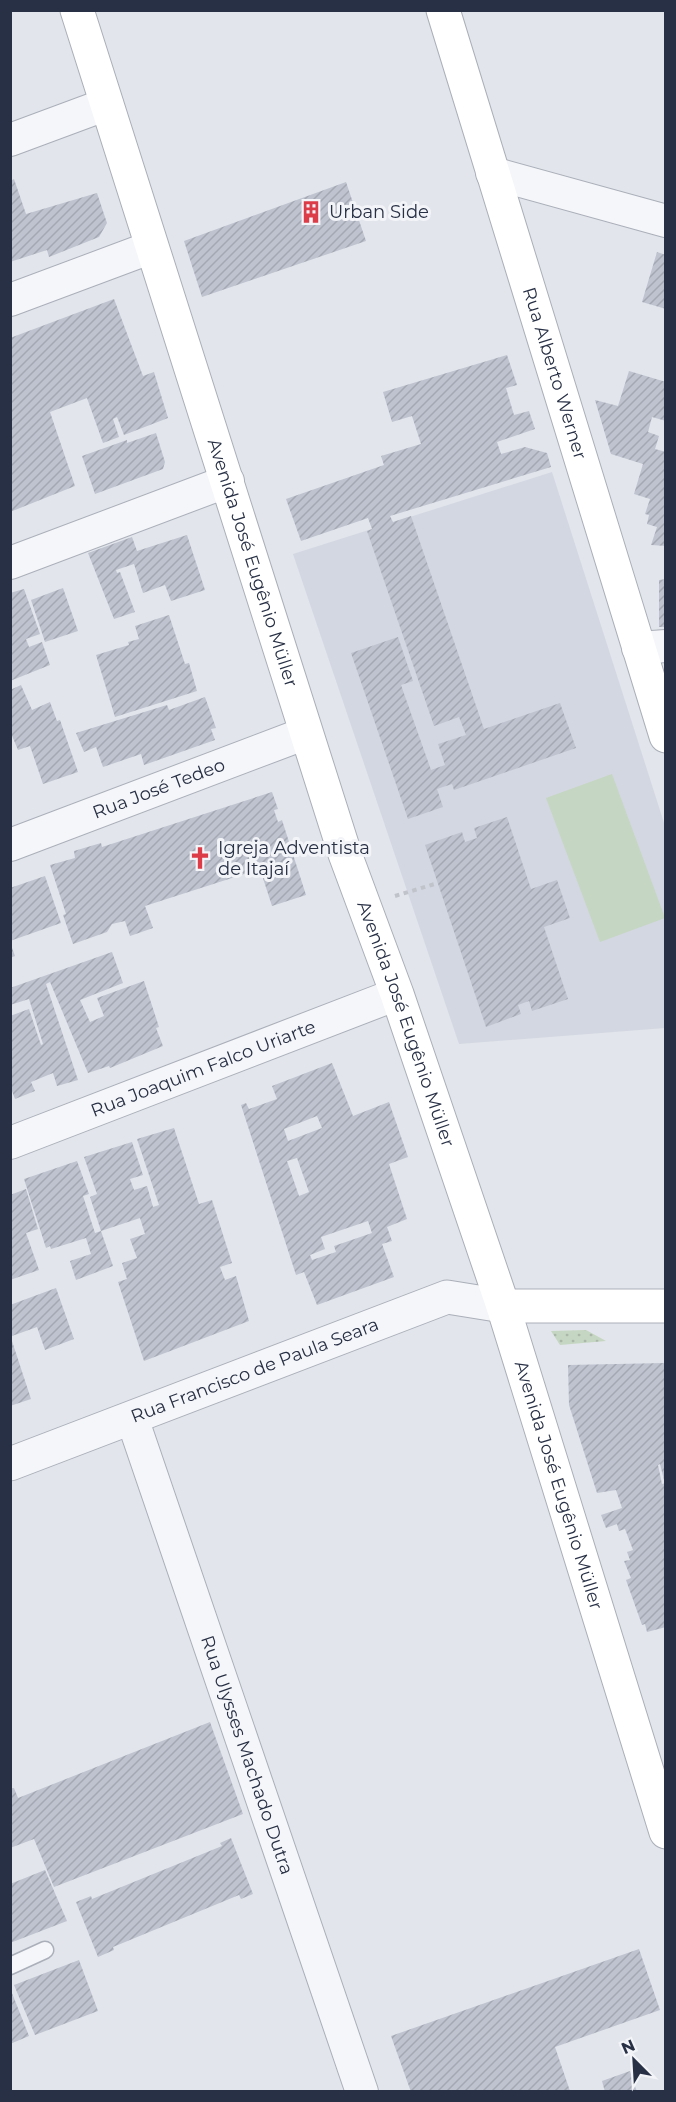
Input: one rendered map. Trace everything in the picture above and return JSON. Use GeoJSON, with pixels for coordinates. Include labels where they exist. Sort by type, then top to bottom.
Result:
{"type":"FeatureCollection","features":[{"type":"Feature","properties":{"kind":"main road","name":"Avenida José Eugênio Müller"},"geometry":{"type":"LineString","coordinates":[[77,10],[345,854],[397,994],[503,1306],[666,1832]]}},
{"type":"Feature","properties":{"kind":"main road","name":"Rua Alberto Werner"},"geometry":{"type":"LineString","coordinates":[[443,10],[492,173],[652,647],[666,736]]}},
{"type":"Feature","properties":{"kind":"main road"},"geometry":{"type":"LineString","coordinates":[[503,1306],[666,1306]]}},
{"type":"Feature","properties":{"kind":"street"},"geometry":{"type":"LineString","coordinates":[[10,140],[107,104]]}},
{"type":"Feature","properties":{"kind":"street"},"geometry":{"type":"LineString","coordinates":[[492,173],[666,221]]}},
{"type":"Feature","properties":{"kind":"street"},"geometry":{"type":"LineString","coordinates":[[10,300],[152,246]]}},
{"type":"Feature","properties":{"kind":"street"},"geometry":{"type":"LineString","coordinates":[[10,563],[228,481]]}},
{"type":"Feature","properties":{"kind":"street","name":"Rua José Tedeo"},"geometry":{"type":"LineString","coordinates":[[10,845],[306,733]]}},
{"type":"Feature","properties":{"kind":"street","name":"Rua Joaquim Falco Uriarte"},"geometry":{"type":"LineString","coordinates":[[10,1143],[397,994]]}},
{"type":"Feature","properties":{"kind":"street","name":"Rua Francisco de Paula Seara"},"geometry":{"type":"LineString","coordinates":[[10,1464],[447,1297],[503,1306]]}},
{"type":"Feature","properties":{"kind":"street","name":"Rua Ulysses Machado Dutra"},"geometry":{"type":"LineString","coordinates":[[132,1418],[362,2091]]}},
{"type":"Feature","properties":{"kind":"lane"},"geometry":{"type":"LineString","coordinates":[[10,1965],[45,1950]]}},
{"type":"Feature","properties":{"kind":"path"},"geometry":{"type":"LineString","coordinates":[[394,896],[438,883]]}},
{"type":"Feature","properties":{"kind":"shaded area"},"geometry":{"type":"Polygon","coordinates":[[[552,472],[665,826],[665,1028],[459,1044],[293,554],[552,472]]]}},
{"type":"Feature","properties":{"kind":"green space"},"geometry":{"type":"Polygon","coordinates":[[[612,774],[665,918],[600,942],[546,798],[612,774]]]}},
{"type":"Feature","properties":{"kind":"green space"},"geometry":{"type":"Polygon","coordinates":[[[586,1330],[606,1341],[560,1345],[551,1331],[586,1330]]]}},
{"type":"Feature","properties":{"kind":"building"},"geometry":{"type":"Polygon","coordinates":[[[14,179],[26,214],[97,193],[107,223],[99,237],[49,257],[47,250],[10,262],[10,181],[14,179]]]}},
{"type":"Feature","properties":{"kind":"building","name":"Urban Side"},"geometry":{"type":"Polygon","coordinates":[[[346,182],[366,241],[202,297],[184,241],[346,182]]]}},
{"type":"Feature","properties":{"kind":"building"},"geometry":{"type":"Polygon","coordinates":[[[657,252],[666,255],[666,309],[642,302],[657,252]]]}},
{"type":"Feature","properties":{"kind":"building"},"geometry":{"type":"Polygon","coordinates":[[[114,299],[143,376],[154,372],[168,418],[124,435],[117,417],[113,419],[119,437],[103,443],[87,398],[50,412],[75,486],[10,512],[10,338],[114,299]]]}},
{"type":"Feature","properties":{"kind":"building"},"geometry":{"type":"Polygon","coordinates":[[[507,355],[517,385],[506,388],[514,415],[529,411],[535,429],[497,442],[501,454],[525,447],[547,453],[551,467],[390,516],[393,522],[411,516],[484,729],[560,703],[576,748],[454,790],[452,784],[437,789],[443,807],[408,819],[351,653],[398,637],[413,681],[401,685],[431,770],[445,765],[438,744],[466,735],[459,717],[434,726],[367,531],[372,529],[368,518],[301,541],[286,499],[384,465],[381,456],[421,444],[412,416],[392,422],[383,392],[507,355]]]}},
{"type":"Feature","properties":{"kind":"building"},"geometry":{"type":"Polygon","coordinates":[[[629,371],[666,382],[666,421],[652,417],[648,432],[659,436],[655,449],[666,452],[666,546],[651,545],[657,527],[647,524],[649,515],[645,514],[650,499],[634,494],[643,464],[611,454],[595,400],[618,406],[629,371]]]}},
{"type":"Feature","properties":{"kind":"building"},"geometry":{"type":"Polygon","coordinates":[[[156,433],[165,462],[163,469],[95,494],[82,456],[127,440],[127,443],[156,433]]]}},
{"type":"Feature","properties":{"kind":"building"},"geometry":{"type":"Polygon","coordinates":[[[187,535],[205,590],[171,601],[165,585],[143,593],[134,564],[116,570],[117,573],[120,572],[135,612],[114,619],[88,553],[132,537],[137,551],[187,535]]]}},
{"type":"Feature","properties":{"kind":"building"},"geometry":{"type":"Polygon","coordinates":[[[666,579],[666,627],[659,627],[659,580],[666,579]]]}},
{"type":"Feature","properties":{"kind":"building"},"geometry":{"type":"Polygon","coordinates":[[[63,588],[78,631],[45,642],[31,600],[63,588]]]}},
{"type":"Feature","properties":{"kind":"building"},"geometry":{"type":"Polygon","coordinates":[[[24,589],[40,634],[26,639],[29,647],[42,642],[50,665],[10,681],[10,593],[24,589]]]}},
{"type":"Feature","properties":{"kind":"building"},"geometry":{"type":"Polygon","coordinates":[[[169,615],[185,664],[189,663],[197,691],[115,717],[96,655],[129,645],[128,642],[139,639],[135,626],[169,615]]]}},
{"type":"Feature","properties":{"kind":"building"},"geometry":{"type":"Polygon","coordinates":[[[21,685],[32,710],[50,702],[57,721],[60,720],[78,772],[43,784],[30,746],[18,750],[10,731],[10,690],[21,685]]]}},
{"type":"Feature","properties":{"kind":"building"},"geometry":{"type":"Polygon","coordinates":[[[205,697],[216,728],[211,729],[215,740],[144,765],[141,754],[103,767],[96,747],[84,752],[76,733],[167,705],[169,710],[205,697]]]}},
{"type":"Feature","properties":{"kind":"building","name":"Igreja Adventista de Itajaí"},"geometry":{"type":"Polygon","coordinates":[[[272,792],[278,809],[274,810],[278,822],[282,820],[306,895],[272,906],[260,869],[145,906],[153,928],[130,936],[125,921],[112,924],[107,932],[73,944],[50,865],[75,858],[74,851],[101,843],[102,847],[272,792]]]}},
{"type":"Feature","properties":{"kind":"building"},"geometry":{"type":"Polygon","coordinates":[[[507,817],[531,889],[557,880],[570,918],[544,927],[568,999],[532,1011],[529,1001],[518,1005],[521,1014],[486,1027],[425,845],[462,832],[465,842],[477,838],[474,828],[507,817]]]}},
{"type":"Feature","properties":{"kind":"building"},"geometry":{"type":"Polygon","coordinates":[[[45,876],[61,923],[10,941],[10,888],[45,876]]]}},
{"type":"Feature","properties":{"kind":"building"},"geometry":{"type":"Polygon","coordinates":[[[10,942],[15,956],[10,958],[10,942]]]}},
{"type":"Feature","properties":{"kind":"building"},"geometry":{"type":"Polygon","coordinates":[[[112,952],[123,983],[80,1000],[90,1022],[104,1016],[97,998],[144,981],[163,1046],[110,1068],[109,1066],[88,1073],[50,982],[46,984],[78,1080],[57,1086],[53,1073],[31,1082],[35,1091],[15,1099],[12,1091],[10,1092],[10,1016],[29,1009],[41,1045],[43,1044],[29,999],[10,1005],[10,988],[112,952]]]}},
{"type":"Feature","properties":{"kind":"building"},"geometry":{"type":"Polygon","coordinates":[[[332,1063],[353,1116],[389,1102],[408,1157],[389,1164],[407,1219],[387,1227],[392,1241],[382,1244],[394,1277],[317,1305],[304,1272],[296,1275],[241,1105],[246,1103],[249,1109],[277,1099],[272,1086],[332,1063]],[[317,1116],[284,1129],[288,1141],[322,1128],[317,1116]],[[297,1158],[287,1161],[299,1196],[309,1192],[297,1158]],[[368,1221],[321,1237],[325,1249],[310,1255],[312,1260],[336,1252],[334,1246],[372,1233],[368,1221]]]}},
{"type":"Feature","properties":{"kind":"building"},"geometry":{"type":"Polygon","coordinates":[[[174,1128],[199,1204],[212,1200],[232,1263],[220,1267],[225,1280],[236,1276],[249,1321],[144,1361],[118,1282],[127,1279],[122,1263],[137,1258],[130,1239],[145,1234],[140,1218],[101,1231],[90,1197],[97,1194],[84,1157],[132,1142],[143,1175],[130,1179],[134,1190],[147,1186],[153,1207],[159,1205],[137,1139],[174,1128]]]}},
{"type":"Feature","properties":{"kind":"building"},"geometry":{"type":"Polygon","coordinates":[[[77,1161],[89,1194],[83,1196],[95,1233],[101,1231],[113,1266],[76,1280],[70,1261],[91,1254],[86,1238],[51,1249],[50,1246],[46,1248],[24,1179],[77,1161]]]}},
{"type":"Feature","properties":{"kind":"building"},"geometry":{"type":"Polygon","coordinates":[[[26,1189],[38,1229],[26,1233],[39,1270],[10,1280],[10,1195],[26,1189]]]}},
{"type":"Feature","properties":{"kind":"building"},"geometry":{"type":"Polygon","coordinates":[[[56,1288],[74,1339],[45,1350],[37,1327],[12,1336],[10,1305],[56,1288]]]}},
{"type":"Feature","properties":{"kind":"building"},"geometry":{"type":"Polygon","coordinates":[[[10,1341],[12,1341],[31,1399],[10,1406],[10,1341]]]}},
{"type":"Feature","properties":{"kind":"building"},"geometry":{"type":"Polygon","coordinates":[[[665,1363],[666,1480],[664,1480],[660,1464],[658,1465],[662,1484],[666,1483],[666,1627],[647,1632],[645,1624],[642,1625],[626,1580],[631,1578],[624,1561],[630,1560],[627,1552],[633,1550],[625,1529],[619,1531],[617,1524],[606,1528],[601,1515],[622,1508],[616,1490],[597,1493],[569,1405],[568,1365],[665,1363]]]}},
{"type":"Feature","properties":{"kind":"building"},"geometry":{"type":"Polygon","coordinates":[[[210,1722],[243,1814],[54,1887],[34,1839],[10,1848],[10,1789],[14,1788],[18,1798],[210,1722]]]}},
{"type":"Feature","properties":{"kind":"building"},"geometry":{"type":"Polygon","coordinates":[[[231,1838],[253,1894],[241,1899],[239,1895],[113,1947],[114,1950],[98,1957],[76,1902],[91,1896],[92,1899],[222,1846],[220,1843],[231,1838]]]}},
{"type":"Feature","properties":{"kind":"building"},"geometry":{"type":"Polygon","coordinates":[[[45,1870],[67,1921],[10,1943],[10,1884],[45,1870]]]}},
{"type":"Feature","properties":{"kind":"building"},"geometry":{"type":"Polygon","coordinates":[[[639,1949],[660,2010],[555,2047],[570,2091],[411,2092],[391,2036],[639,1949]]]}},
{"type":"Feature","properties":{"kind":"building"},"geometry":{"type":"Polygon","coordinates":[[[79,1960],[98,2011],[35,2035],[14,1985],[79,1960]]]}},
{"type":"Feature","properties":{"kind":"building"},"geometry":{"type":"Polygon","coordinates":[[[10,1988],[29,2036],[10,2044],[10,1988]]]}},
{"type":"Feature","properties":{"kind":"building"},"geometry":{"type":"Polygon","coordinates":[[[630,2071],[637,2092],[605,2092],[602,2081],[630,2071]]]}},
{"type":"Feature","properties":{"kind":"place","name":"Urban Side"},"geometry":{"type":"Point","coordinates":[311,212]}},
{"type":"Feature","properties":{"kind":"place","name":"Igreja Adventista de Itajaí"},"geometry":{"type":"Point","coordinates":[200,858]}}]}
